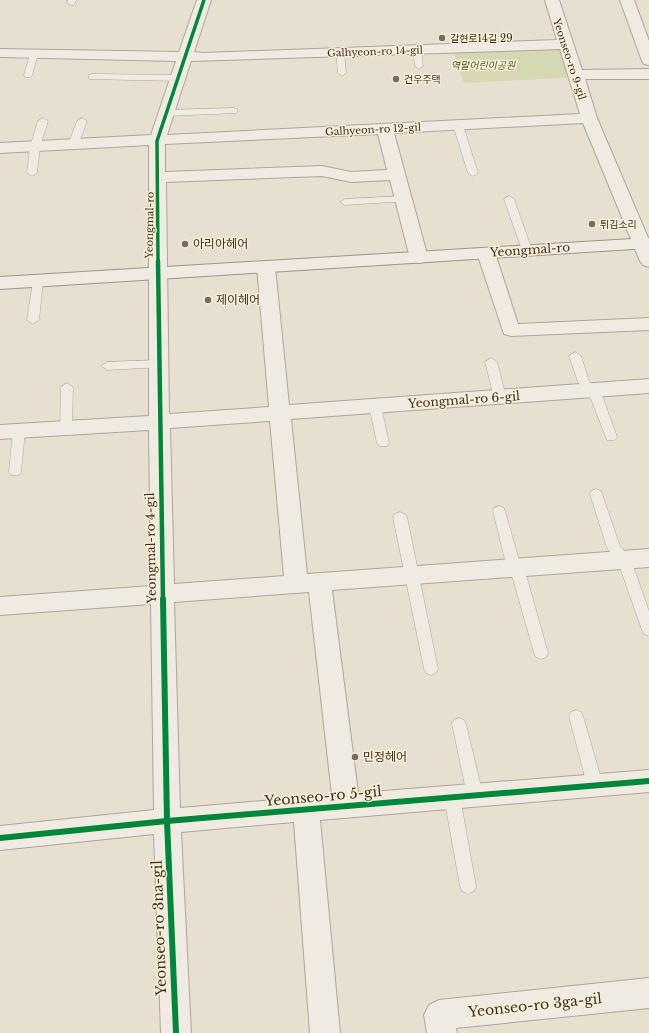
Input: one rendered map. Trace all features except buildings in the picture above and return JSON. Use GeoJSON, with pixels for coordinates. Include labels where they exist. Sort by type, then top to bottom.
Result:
{"type":"FeatureCollection","features":[{"type":"Feature","properties":{"kind":"street"},"geometry":{"type":"LineString","coordinates":[[158,176],[157,141],[204,0]]}},
{"type":"Feature","properties":{"kind":"street","name":"Yeonseo-ro 9-gil"},"geometry":{"type":"LineString","coordinates":[[552,0],[589,118]]}},
{"type":"Feature","properties":{"kind":"street"},"geometry":{"type":"LineString","coordinates":[[627,0],[649,61]]}},
{"type":"Feature","properties":{"kind":"street","name":"Galhyeon-ro 14-gil"},"geometry":{"type":"LineString","coordinates":[[0,53],[184,57],[566,44]]}},
{"type":"Feature","properties":{"kind":"street"},"geometry":{"type":"LineString","coordinates":[[576,75],[649,74]]}},
{"type":"Feature","properties":{"kind":"street"},"geometry":{"type":"LineString","coordinates":[[589,118],[645,243],[649,261]]}},
{"type":"Feature","properties":{"kind":"street","name":"Galhyeon-ro 12-gil"},"geometry":{"type":"LineString","coordinates":[[0,148],[589,118]]}},
{"type":"Feature","properties":{"kind":"street"},"geometry":{"type":"LineString","coordinates":[[385,129],[419,258]]}},
{"type":"Feature","properties":{"kind":"street","name":"Yeongmal-ro"},"geometry":{"type":"LineString","coordinates":[[157,274],[158,176],[322,171],[351,176],[398,174]]}},
{"type":"Feature","properties":{"kind":"street","name":"Yeongmal-ro"},"geometry":{"type":"LineString","coordinates":[[0,283],[645,243]]}},
{"type":"Feature","properties":{"kind":"street"},"geometry":{"type":"LineString","coordinates":[[486,253],[510,330],[649,324]]}},
{"type":"Feature","properties":{"kind":"street"},"geometry":{"type":"LineString","coordinates":[[266,267],[279,413],[308,584],[649,558]]}},
{"type":"Feature","properties":{"kind":"street","name":"Yeongmal-ro 4-gil"},"geometry":{"type":"LineString","coordinates":[[157,274],[167,821]]}},
{"type":"Feature","properties":{"kind":"street","name":"Yeongmal-ro 6-gil"},"geometry":{"type":"LineString","coordinates":[[159,422],[649,386]]}},
{"type":"Feature","properties":{"kind":"street"},"geometry":{"type":"LineString","coordinates":[[10,432],[159,422]]}},
{"type":"Feature","properties":{"kind":"street","name":"Yeongmal-ro 4-gil"},"geometry":{"type":"LineString","coordinates":[[0,606],[308,584]]}},
{"type":"Feature","properties":{"kind":"street","name":"Yeonseo-ro 5-gil"},"geometry":{"type":"LineString","coordinates":[[308,584],[346,806]]}},
{"type":"Feature","properties":{"kind":"street","name":"Yeonseo-ro 5-gil"},"geometry":{"type":"LineString","coordinates":[[0,838],[167,821],[649,781]]}},
{"type":"Feature","properties":{"kind":"street"},"geometry":{"type":"LineString","coordinates":[[306,809],[325,1033]]}},
{"type":"Feature","properties":{"kind":"street","name":"Yeonseo-ro 3na-gil"},"geometry":{"type":"LineString","coordinates":[[167,821],[176,1033]]}},
{"type":"Feature","properties":{"kind":"street","name":"Yeonseo-ro 3ga-gil"},"geometry":{"type":"LineString","coordinates":[[442,1033],[439,1015],[649,993]]}},
{"type":"Feature","properties":{"kind":"lane"},"geometry":{"type":"LineString","coordinates":[[417,50],[419,66]]}},
{"type":"Feature","properties":{"kind":"lane"},"geometry":{"type":"LineString","coordinates":[[340,52],[342,73]]}},
{"type":"Feature","properties":{"kind":"lane"},"geometry":{"type":"LineString","coordinates":[[28,75],[34,54]]}},
{"type":"Feature","properties":{"kind":"lane"},"geometry":{"type":"LineString","coordinates":[[92,77],[178,78]]}},
{"type":"Feature","properties":{"kind":"lane"},"geometry":{"type":"LineString","coordinates":[[167,113],[234,111]]}},
{"type":"Feature","properties":{"kind":"lane"},"geometry":{"type":"LineString","coordinates":[[32,173],[35,147],[43,121]]}},
{"type":"Feature","properties":{"kind":"lane"},"geometry":{"type":"LineString","coordinates":[[73,145],[82,121]]}},
{"type":"Feature","properties":{"kind":"lane"},"geometry":{"type":"LineString","coordinates":[[458,125],[473,173]]}},
{"type":"Feature","properties":{"kind":"lane"},"geometry":{"type":"LineString","coordinates":[[345,202],[404,199]]}},
{"type":"Feature","properties":{"kind":"lane"},"geometry":{"type":"LineString","coordinates":[[509,199],[527,250]]}},
{"type":"Feature","properties":{"kind":"lane"},"geometry":{"type":"LineString","coordinates":[[33,320],[38,281]]}},
{"type":"Feature","properties":{"kind":"lane"},"geometry":{"type":"LineString","coordinates":[[575,356],[584,382],[597,398],[611,437]]}},
{"type":"Feature","properties":{"kind":"lane"},"geometry":{"type":"LineString","coordinates":[[491,362],[500,397]]}},
{"type":"Feature","properties":{"kind":"lane"},"geometry":{"type":"LineString","coordinates":[[107,366],[158,364]]}},
{"type":"Feature","properties":{"kind":"lane"},"geometry":{"type":"LineString","coordinates":[[66,428],[67,388]]}},
{"type":"Feature","properties":{"kind":"lane"},"geometry":{"type":"LineString","coordinates":[[375,406],[383,443]]}},
{"type":"Feature","properties":{"kind":"lane"},"geometry":{"type":"LineString","coordinates":[[10,432],[15,472]]}},
{"type":"Feature","properties":{"kind":"lane"},"geometry":{"type":"LineString","coordinates":[[596,494],[614,548],[624,560],[649,630]]}},
{"type":"Feature","properties":{"kind":"lane"},"geometry":{"type":"LineString","coordinates":[[499,511],[514,568],[520,578],[541,653]]}},
{"type":"Feature","properties":{"kind":"lane"},"geometry":{"type":"LineString","coordinates":[[400,517],[431,669]]}},
{"type":"Feature","properties":{"kind":"lane"},"geometry":{"type":"LineString","coordinates":[[576,716],[595,785]]}},
{"type":"Feature","properties":{"kind":"lane"},"geometry":{"type":"LineString","coordinates":[[459,724],[468,886]]}},
{"type":"Feature","properties":{"kind":"green space","name":"역말어린이공원"},"geometry":{"type":"Polygon","coordinates":[[[566,45],[577,77],[464,83],[452,48],[566,45]]]}},
{"type":"Feature","properties":{"kind":"cycle path"},"geometry":{"type":"LineString","coordinates":[[176,1033],[167,821],[158,364],[157,141],[204,0]]}},
{"type":"Feature","properties":{"kind":"cycle path"},"geometry":{"type":"LineString","coordinates":[[0,838],[167,821],[649,781]]}},
{"type":"Feature","properties":{"kind":"place","name":"갈현로14길 29"},"geometry":{"type":"Point","coordinates":[442,38]}},
{"type":"Feature","properties":{"kind":"place","name":"건우주택"},"geometry":{"type":"Point","coordinates":[396,79]}},
{"type":"Feature","properties":{"kind":"place","name":"튀김소리"},"geometry":{"type":"Point","coordinates":[592,224]}},
{"type":"Feature","properties":{"kind":"place","name":"아리아헤어"},"geometry":{"type":"Point","coordinates":[185,244]}},
{"type":"Feature","properties":{"kind":"place","name":"제이헤어"},"geometry":{"type":"Point","coordinates":[208,300]}},
{"type":"Feature","properties":{"kind":"place","name":"민정헤어"},"geometry":{"type":"Point","coordinates":[355,757]}}]}
